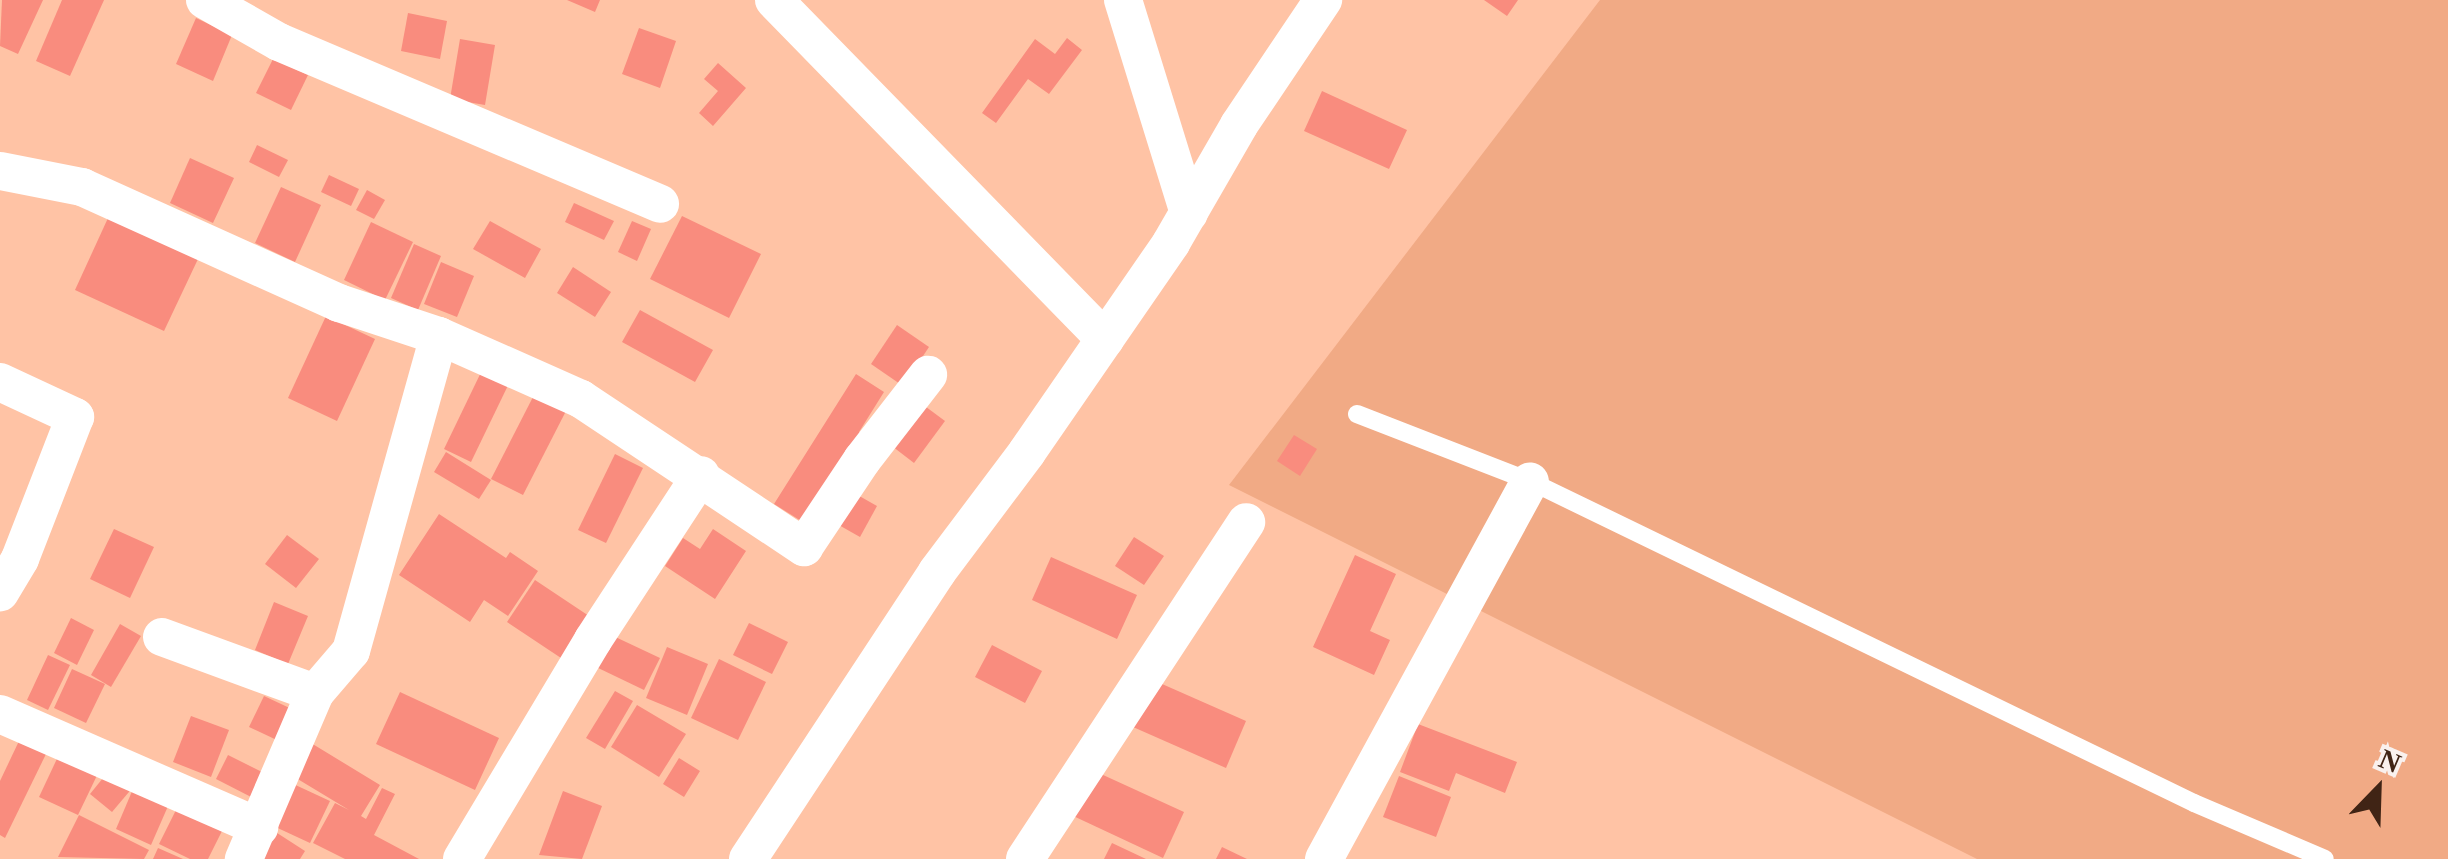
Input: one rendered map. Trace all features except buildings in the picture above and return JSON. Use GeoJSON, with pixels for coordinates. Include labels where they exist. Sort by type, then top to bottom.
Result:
{"type":"FeatureCollection","features":[{"type":"Feature","properties":{"kind":"street"},"geometry":{"type":"LineString","coordinates":[[205,0],[279,42],[660,204]]}},
{"type":"Feature","properties":{"kind":"street"},"geometry":{"type":"LineString","coordinates":[[264,0],[279,42]]}},
{"type":"Feature","properties":{"kind":"street"},"geometry":{"type":"LineString","coordinates":[[774,0],[1105,338]]}},
{"type":"Feature","properties":{"kind":"street"},"geometry":{"type":"LineString","coordinates":[[1123,0],[1189,212]]}},
{"type":"Feature","properties":{"kind":"street"},"geometry":{"type":"LineString","coordinates":[[748,859],[937,572],[1105,338],[1323,0]]}},
{"type":"Feature","properties":{"kind":"street"},"geometry":{"type":"LineString","coordinates":[[0,171],[82,187],[338,302],[439,336],[581,398],[804,547],[862,460],[928,375]]}},
{"type":"Feature","properties":{"kind":"street"},"geometry":{"type":"LineString","coordinates":[[0,714],[251,843],[315,693],[351,650],[439,336]]}},
{"type":"Feature","properties":{"kind":"street"},"geometry":{"type":"LineString","coordinates":[[0,382],[75,417],[20,558],[0,592]]}},
{"type":"Feature","properties":{"kind":"street"},"geometry":{"type":"LineString","coordinates":[[462,859],[555,701],[701,475]]}},
{"type":"Feature","properties":{"kind":"street"},"geometry":{"type":"LineString","coordinates":[[1324,859],[1530,481]]}},
{"type":"Feature","properties":{"kind":"street"},"geometry":{"type":"LineString","coordinates":[[1025,859],[1246,522]]}},
{"type":"Feature","properties":{"kind":"street"},"geometry":{"type":"LineString","coordinates":[[162,638],[315,693]]}},
{"type":"Feature","properties":{"kind":"lane"},"geometry":{"type":"LineString","coordinates":[[1357,414],[1530,481],[2194,803],[2325,859]]}},
{"type":"Feature","properties":{"kind":"shaded area"},"geometry":{"type":"Polygon","coordinates":[[[1600,0],[2448,0],[2448,859],[1977,859],[1229,485],[1600,0]]]}}]}
